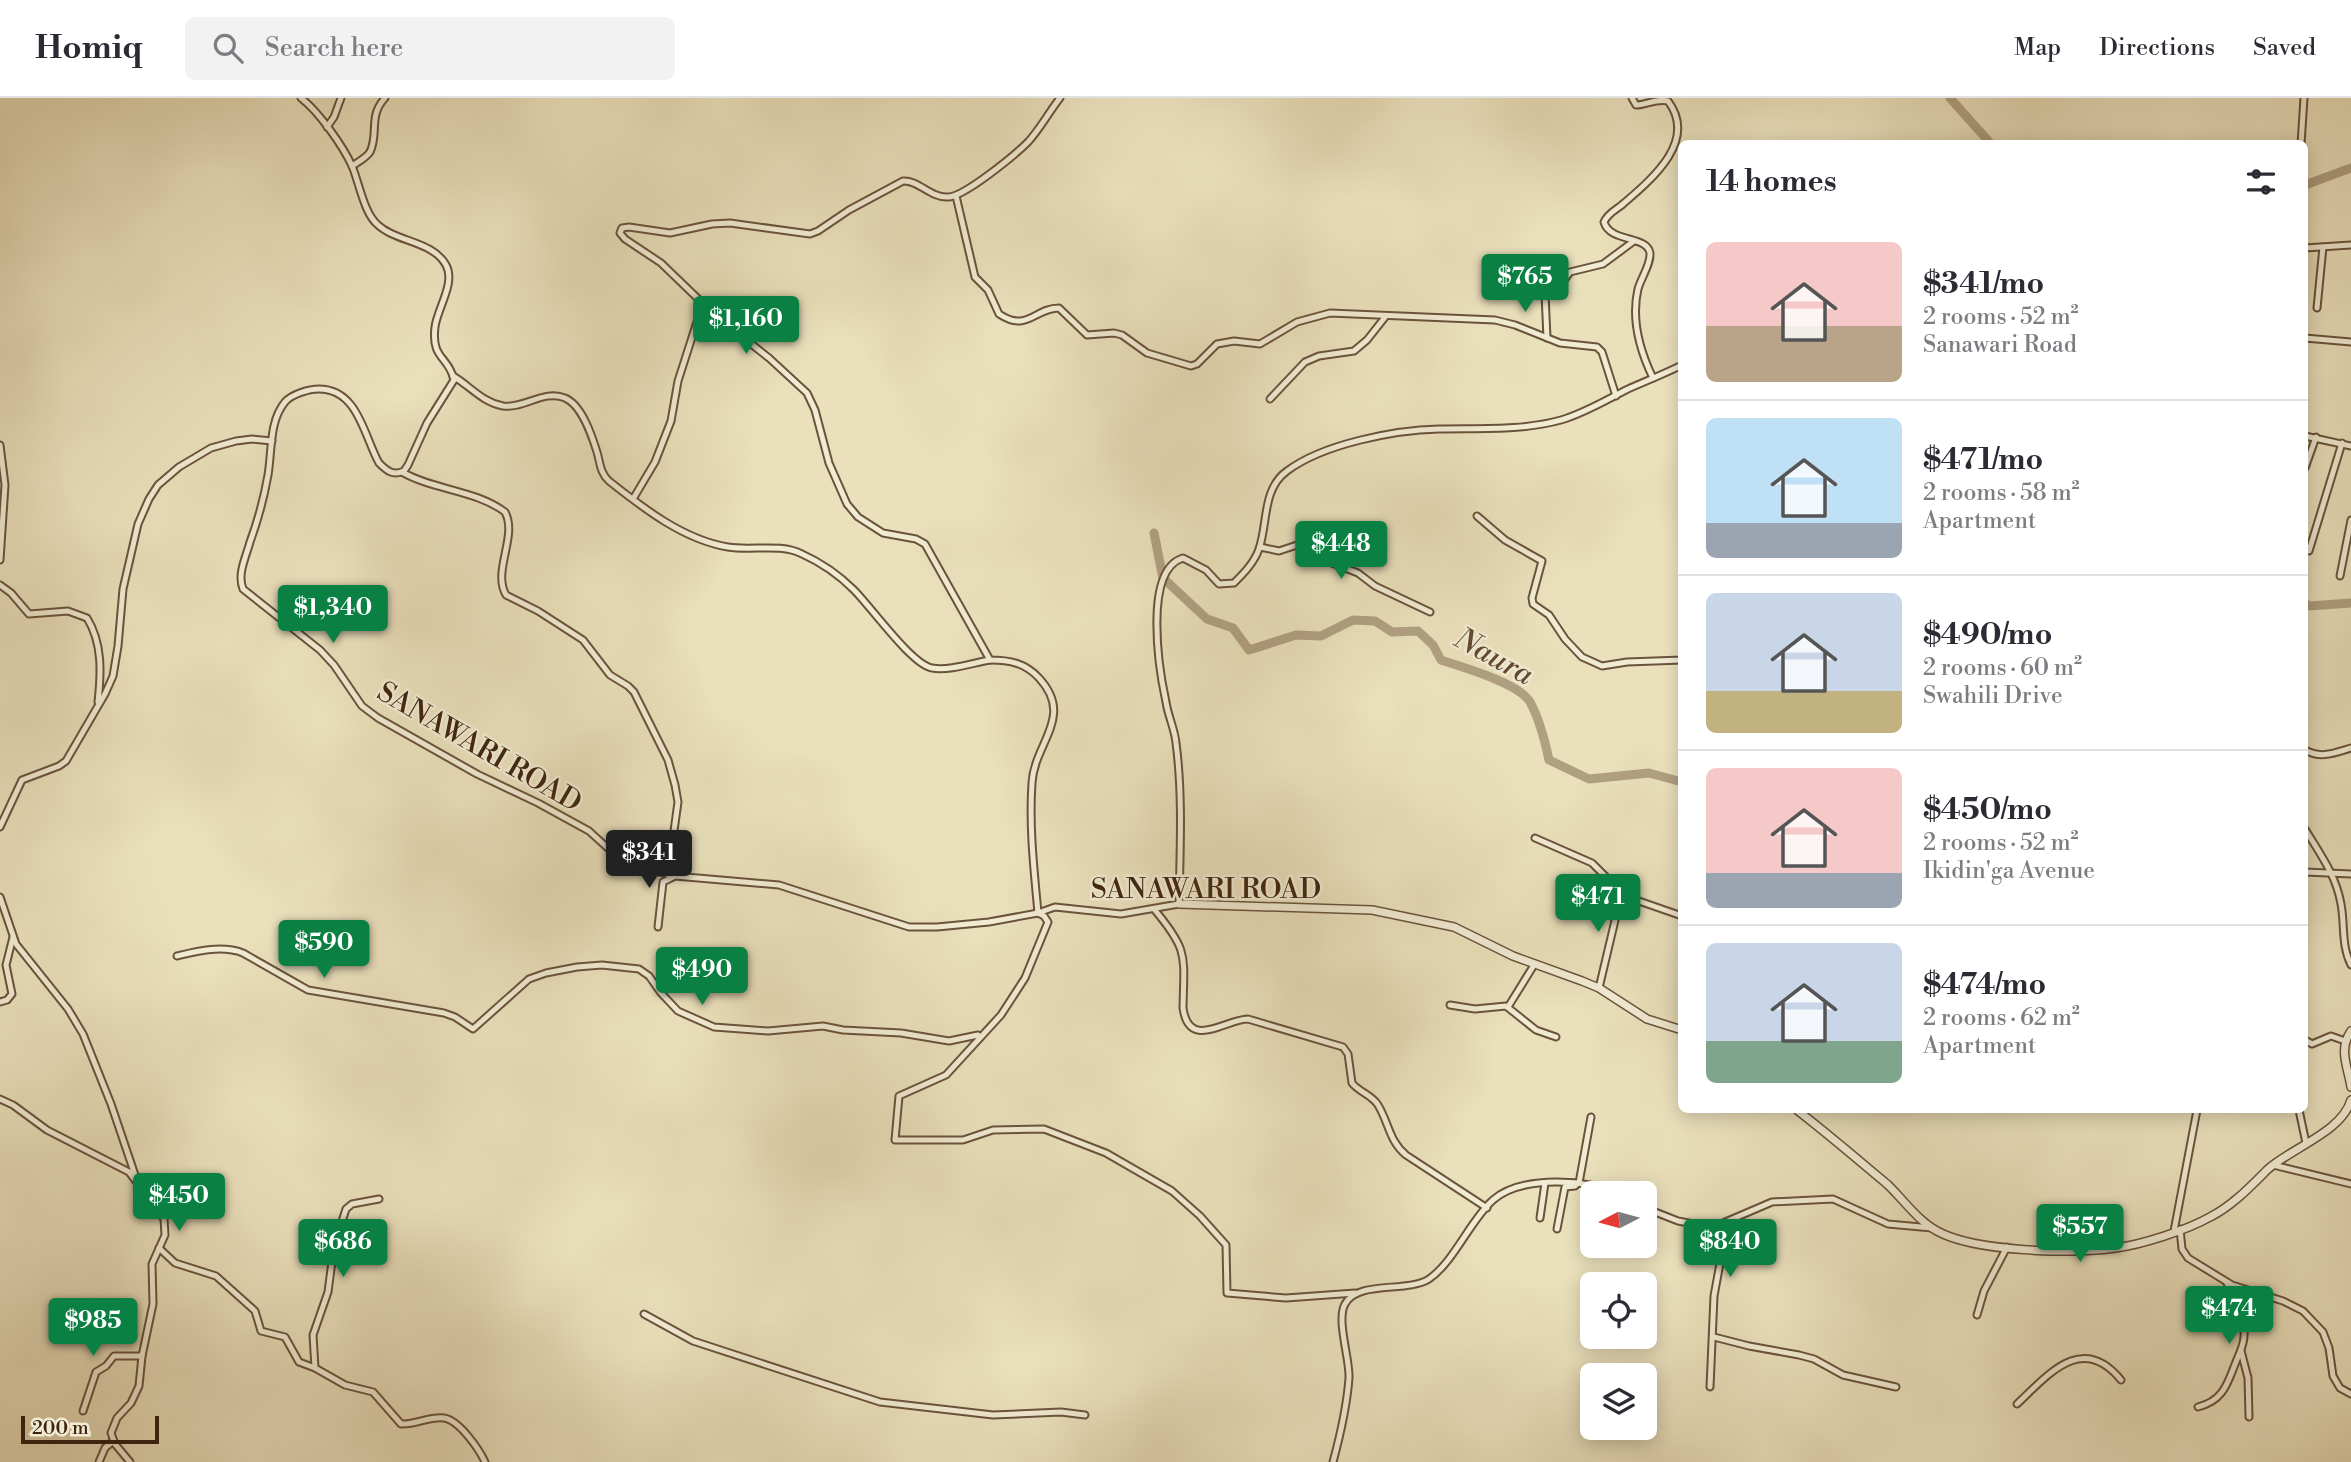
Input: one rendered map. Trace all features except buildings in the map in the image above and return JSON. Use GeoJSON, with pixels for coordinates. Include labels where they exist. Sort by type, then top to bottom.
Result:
{"type":"FeatureCollection","features":[{"type":"Feature","properties":{"kind":"street"},"geometry":{"type":"LineString","coordinates":[[302,98],[327,127],[352,166],[368,209],[378,226],[438,256],[446,265],[448,280],[435,324],[434,345],[453,376],[477,395],[500,405],[514,405],[552,397],[566,398],[572,402],[584,423],[598,454],[603,475],[634,499],[663,520],[704,541],[732,547],[797,552],[824,566],[863,599],[916,661],[928,667],[941,668],[990,660],[1013,661],[1029,670],[1047,689],[1054,708],[1050,731],[1032,773],[1029,822],[1038,913],[1048,922],[1025,978],[1000,1015],[946,1075],[899,1096],[895,1140],[963,1140],[993,1130],[1044,1129],[1106,1153],[1172,1191],[1200,1216],[1226,1245],[1227,1293],[1286,1297],[1355,1293],[1413,1285],[1429,1279],[1451,1256],[1493,1199],[1525,1185],[1578,1183]]}},
{"type":"Feature","properties":{"kind":"street"},"geometry":{"type":"LineString","coordinates":[[327,127],[341,98]]}},
{"type":"Feature","properties":{"kind":"street"},"geometry":{"type":"LineString","coordinates":[[352,166],[371,149],[376,111],[385,98]]}},
{"type":"Feature","properties":{"kind":"street"},"geometry":{"type":"LineString","coordinates":[[990,660],[925,544],[916,539],[883,533],[858,517],[847,504],[825,453],[815,410],[807,393],[661,263],[625,239],[620,230],[629,228],[670,233],[730,223],[810,234],[903,181],[910,181],[939,197],[956,196],[977,184],[1026,144],[1060,98]]}},
{"type":"Feature","properties":{"kind":"street"},"geometry":{"type":"LineString","coordinates":[[1632,98],[1636,105],[1656,99],[1668,101],[1679,127],[1677,139],[1666,161],[1637,192],[1608,215],[1604,222],[1605,227],[1613,233],[1643,243],[1650,254],[1639,288],[1636,315],[1642,352],[1653,379]]}},
{"type":"Feature","properties":{"kind":"street"},"geometry":{"type":"LineString","coordinates":[[2301,140],[2304,98]]}},
{"type":"Feature","properties":{"kind":"street"},"geometry":{"type":"LineString","coordinates":[[956,196],[975,277],[988,290],[999,314],[1013,321],[1027,321],[1059,308],[1087,335],[1122,335],[1142,351],[1191,366],[1197,364],[1217,344],[1234,341],[1265,342],[1297,322],[1313,316],[1337,313],[1495,320],[1565,344],[1597,347],[1602,352],[1616,396]]}},
{"type":"Feature","properties":{"kind":"street"},"geometry":{"type":"LineString","coordinates":[[1547,338],[1545,294],[1562,283],[1570,272],[1603,264],[1634,241]]}},
{"type":"Feature","properties":{"kind":"street"},"geometry":{"type":"LineString","coordinates":[[2308,248],[2351,245]]}},
{"type":"Feature","properties":{"kind":"street"},"geometry":{"type":"LineString","coordinates":[[2317,308],[2323,247]]}},
{"type":"Feature","properties":{"kind":"street"},"geometry":{"type":"LineString","coordinates":[[634,499],[655,462],[671,421],[678,381],[703,303]]}},
{"type":"Feature","properties":{"kind":"street"},"geometry":{"type":"LineString","coordinates":[[1270,399],[1305,362],[1319,356],[1354,351],[1367,340],[1386,316]]}},
{"type":"Feature","properties":{"kind":"street"},"geometry":{"type":"LineString","coordinates":[[2308,338],[2351,342]]}},
{"type":"Feature","properties":{"kind":"street"},"geometry":{"type":"LineString","coordinates":[[1179,904],[1180,796],[1176,742],[1166,703],[1157,639],[1162,583],[1170,564],[1183,558],[1206,570],[1219,584],[1234,583],[1250,566],[1260,547],[1270,496],[1279,478],[1292,467],[1333,447],[1415,430],[1493,429],[1562,420],[1595,408],[1678,367]]}},
{"type":"Feature","properties":{"kind":"street"},"geometry":{"type":"LineString","coordinates":[[453,376],[451,386],[427,423],[408,465],[402,472],[419,481],[481,500],[505,512],[508,525],[503,587],[506,595],[577,635],[588,645],[610,675],[634,692],[668,760],[678,802],[673,838],[675,876],[663,882],[658,926]]}},
{"type":"Feature","properties":{"kind":"street","name":"SANAWARI ROAD"},"geometry":{"type":"LineString","coordinates":[[402,472],[389,472],[379,463],[348,399],[332,391],[312,390],[291,397],[280,410],[259,514],[241,574],[241,585],[248,595],[320,650],[334,665],[362,706],[378,718],[477,774],[589,831],[611,851],[639,867],[675,876],[779,885],[909,927],[989,922],[1038,913],[1055,906],[1121,914],[1179,904],[1372,910],[1400,914],[1454,927],[1534,965],[1566,974],[1599,988],[1647,1019],[1678,1029]]}},
{"type":"Feature","properties":{"kind":"street"},"geometry":{"type":"LineString","coordinates":[[2308,436],[2351,446]]}},
{"type":"Feature","properties":{"kind":"street"},"geometry":{"type":"LineString","coordinates":[[2308,460],[2316,437]]}},
{"type":"Feature","properties":{"kind":"street"},"geometry":{"type":"LineString","coordinates":[[0,827],[22,780],[66,761],[109,686],[116,663],[123,589],[138,524],[158,485],[179,467],[211,448],[252,439],[272,441]]}},
{"type":"Feature","properties":{"kind":"street"},"geometry":{"type":"LineString","coordinates":[[2309,551],[2342,443]]}},
{"type":"Feature","properties":{"kind":"street"},"geometry":{"type":"LineString","coordinates":[[0,445],[5,485],[0,560]]}},
{"type":"Feature","properties":{"kind":"street"},"geometry":{"type":"LineString","coordinates":[[1477,516],[1505,540],[1542,561],[1532,598],[1533,604],[1549,615],[1565,639],[1582,657],[1606,666],[1627,662],[1678,660]]}},
{"type":"Feature","properties":{"kind":"street"},"geometry":{"type":"LineString","coordinates":[[2340,576],[2351,520]]}},
{"type":"Feature","properties":{"kind":"street"},"geometry":{"type":"LineString","coordinates":[[1260,547],[1279,551],[1300,544],[1332,563],[1358,573],[1375,586],[1430,612]]}},
{"type":"Feature","properties":{"kind":"street"},"geometry":{"type":"LineString","coordinates":[[0,585],[30,614],[68,611],[87,618],[97,637],[99,651],[97,705]]}},
{"type":"Feature","properties":{"kind":"street"},"geometry":{"type":"LineString","coordinates":[[2308,752],[2323,756],[2351,748]]}},
{"type":"Feature","properties":{"kind":"street"},"geometry":{"type":"LineString","coordinates":[[2308,834],[2332,873],[2341,903],[2345,950],[2351,965]]}},
{"type":"Feature","properties":{"kind":"street"},"geometry":{"type":"LineString","coordinates":[[1535,838],[1595,865],[1607,878],[1641,902],[1678,915]]}},
{"type":"Feature","properties":{"kind":"street"},"geometry":{"type":"LineString","coordinates":[[2308,872],[2351,874]]}},
{"type":"Feature","properties":{"kind":"street"},"geometry":{"type":"LineString","coordinates":[[1599,988],[1617,912],[1627,894]]}},
{"type":"Feature","properties":{"kind":"street"},"geometry":{"type":"LineString","coordinates":[[0,897],[13,937],[68,1009],[83,1034],[136,1178],[164,1219],[165,1235],[152,1264],[152,1304],[137,1393],[112,1427],[113,1441],[130,1462]]}},
{"type":"Feature","properties":{"kind":"street"},"geometry":{"type":"LineString","coordinates":[[1154,909],[1174,933],[1183,951],[1183,1008],[1191,1025],[1200,1030],[1212,1031],[1237,1020],[1248,1019],[1343,1047],[1348,1054],[1352,1083],[1376,1102],[1397,1146],[1406,1155],[1487,1208]]}},
{"type":"Feature","properties":{"kind":"street"},"geometry":{"type":"LineString","coordinates":[[0,1002],[10,998],[12,994],[6,965],[13,937]]}},
{"type":"Feature","properties":{"kind":"street"},"geometry":{"type":"LineString","coordinates":[[177,956],[204,950],[233,949],[308,990],[444,1013],[474,1029],[529,979],[577,967],[602,965],[639,969],[649,976],[678,1011],[721,1028],[774,1031],[823,1026],[843,1030],[901,1033],[949,1041],[981,1034]]}},
{"type":"Feature","properties":{"kind":"street"},"geometry":{"type":"LineString","coordinates":[[1508,1007],[1534,965]]}},
{"type":"Feature","properties":{"kind":"street"},"geometry":{"type":"LineString","coordinates":[[1450,1005],[1475,1009],[1508,1007],[1536,1030],[1556,1037]]}},
{"type":"Feature","properties":{"kind":"street"},"geometry":{"type":"LineString","coordinates":[[2351,1031],[2345,1041],[2344,1051],[2351,1087]]}},
{"type":"Feature","properties":{"kind":"street"},"geometry":{"type":"LineString","coordinates":[[2308,1042],[2312,1044],[2331,1036],[2345,1041]]}},
{"type":"Feature","properties":{"kind":"street"},"geometry":{"type":"LineString","coordinates":[[0,1099],[13,1105],[47,1130],[125,1169],[136,1178]]}},
{"type":"Feature","properties":{"kind":"street"},"geometry":{"type":"LineString","coordinates":[[1657,1212],[1689,1224],[1704,1226],[1724,1223],[1772,1202],[1824,1198],[1839,1200],[1888,1224],[1932,1228],[1963,1241],[2042,1250],[2107,1249],[2177,1230],[2217,1214],[2273,1165],[2339,1119],[2351,1100]]}},
{"type":"Feature","properties":{"kind":"street"},"geometry":{"type":"LineString","coordinates":[[1801,1113],[1887,1184],[1932,1228]]}},
{"type":"Feature","properties":{"kind":"street"},"geometry":{"type":"LineString","coordinates":[[2196,1113],[2177,1230],[2182,1249],[2186,1256],[2232,1285],[2283,1301],[2303,1311],[2323,1332],[2329,1348],[2333,1376],[2340,1388],[2351,1394]]}},
{"type":"Feature","properties":{"kind":"street"},"geometry":{"type":"LineString","coordinates":[[2299,1113],[2306,1143]]}},
{"type":"Feature","properties":{"kind":"street"},"geometry":{"type":"LineString","coordinates":[[1557,1229],[1564,1187],[1578,1183],[1591,1117]]}},
{"type":"Feature","properties":{"kind":"street"},"geometry":{"type":"LineString","coordinates":[[2273,1165],[2351,1184]]}},
{"type":"Feature","properties":{"kind":"street"},"geometry":{"type":"LineString","coordinates":[[1540,1218],[1545,1183]]}},
{"type":"Feature","properties":{"kind":"street"},"geometry":{"type":"LineString","coordinates":[[315,1368],[313,1335],[328,1292],[334,1246],[346,1209],[350,1205],[379,1199]]}},
{"type":"Feature","properties":{"kind":"street"},"geometry":{"type":"LineString","coordinates":[[1710,1387],[1714,1296],[1725,1236],[1724,1223]]}},
{"type":"Feature","properties":{"kind":"street"},"geometry":{"type":"LineString","coordinates":[[1977,1315],[1984,1291],[2007,1247]]}},
{"type":"Feature","properties":{"kind":"street"},"geometry":{"type":"LineString","coordinates":[[159,1248],[175,1263],[216,1276],[255,1311],[261,1331],[285,1336],[297,1360],[341,1384],[376,1394],[401,1424],[441,1418],[450,1420],[474,1443],[485,1462]]}},
{"type":"Feature","properties":{"kind":"street"},"geometry":{"type":"LineString","coordinates":[[2198,1407],[2210,1403],[2225,1389],[2245,1342],[2243,1321],[2226,1280]]}},
{"type":"Feature","properties":{"kind":"street"},"geometry":{"type":"LineString","coordinates":[[1333,1462],[1349,1378],[1342,1320],[1344,1304],[1355,1293]]}},
{"type":"Feature","properties":{"kind":"street"},"geometry":{"type":"LineString","coordinates":[[644,1314],[693,1341],[880,1402],[993,1415],[1061,1412],[1085,1415]]}},
{"type":"Feature","properties":{"kind":"street"},"geometry":{"type":"LineString","coordinates":[[1714,1337],[1814,1359],[1843,1375],[1896,1387]]}},
{"type":"Feature","properties":{"kind":"street"},"geometry":{"type":"LineString","coordinates":[[2241,1351],[2248,1378],[2249,1417]]}},
{"type":"Feature","properties":{"kind":"street"},"geometry":{"type":"LineString","coordinates":[[83,1411],[96,1372],[106,1366],[114,1356],[142,1356]]}},
{"type":"Feature","properties":{"kind":"street"},"geometry":{"type":"LineString","coordinates":[[2018,1404],[2055,1368],[2074,1360],[2088,1359],[2102,1363],[2112,1369],[2120,1380]]}},
{"type":"Feature","properties":{"kind":"street"},"geometry":{"type":"LineString","coordinates":[[99,1462],[105,1448],[113,1441]]}},
{"type":"Feature","properties":{"kind":"waterway"},"geometry":{"type":"LineString","coordinates":[[1950,98],[1987,140]]}},
{"type":"Feature","properties":{"kind":"waterway"},"geometry":{"type":"LineString","coordinates":[[2308,184],[2351,168]]}},
{"type":"Feature","properties":{"kind":"waterway","name":"Naura"},"geometry":{"type":"LineString","coordinates":[[1154,533],[1163,578],[1207,619],[1233,628],[1249,650],[1296,635],[1321,636],[1353,620],[1375,621],[1392,632],[1418,631],[1433,645],[1441,660],[1503,682],[1524,695],[1537,716],[1549,760],[1589,779],[1649,773],[1678,781]]}},
{"type":"Feature","properties":{"kind":"waterway","name":"Naura"},"geometry":{"type":"LineString","coordinates":[[2308,605],[2351,603]]}}]}
